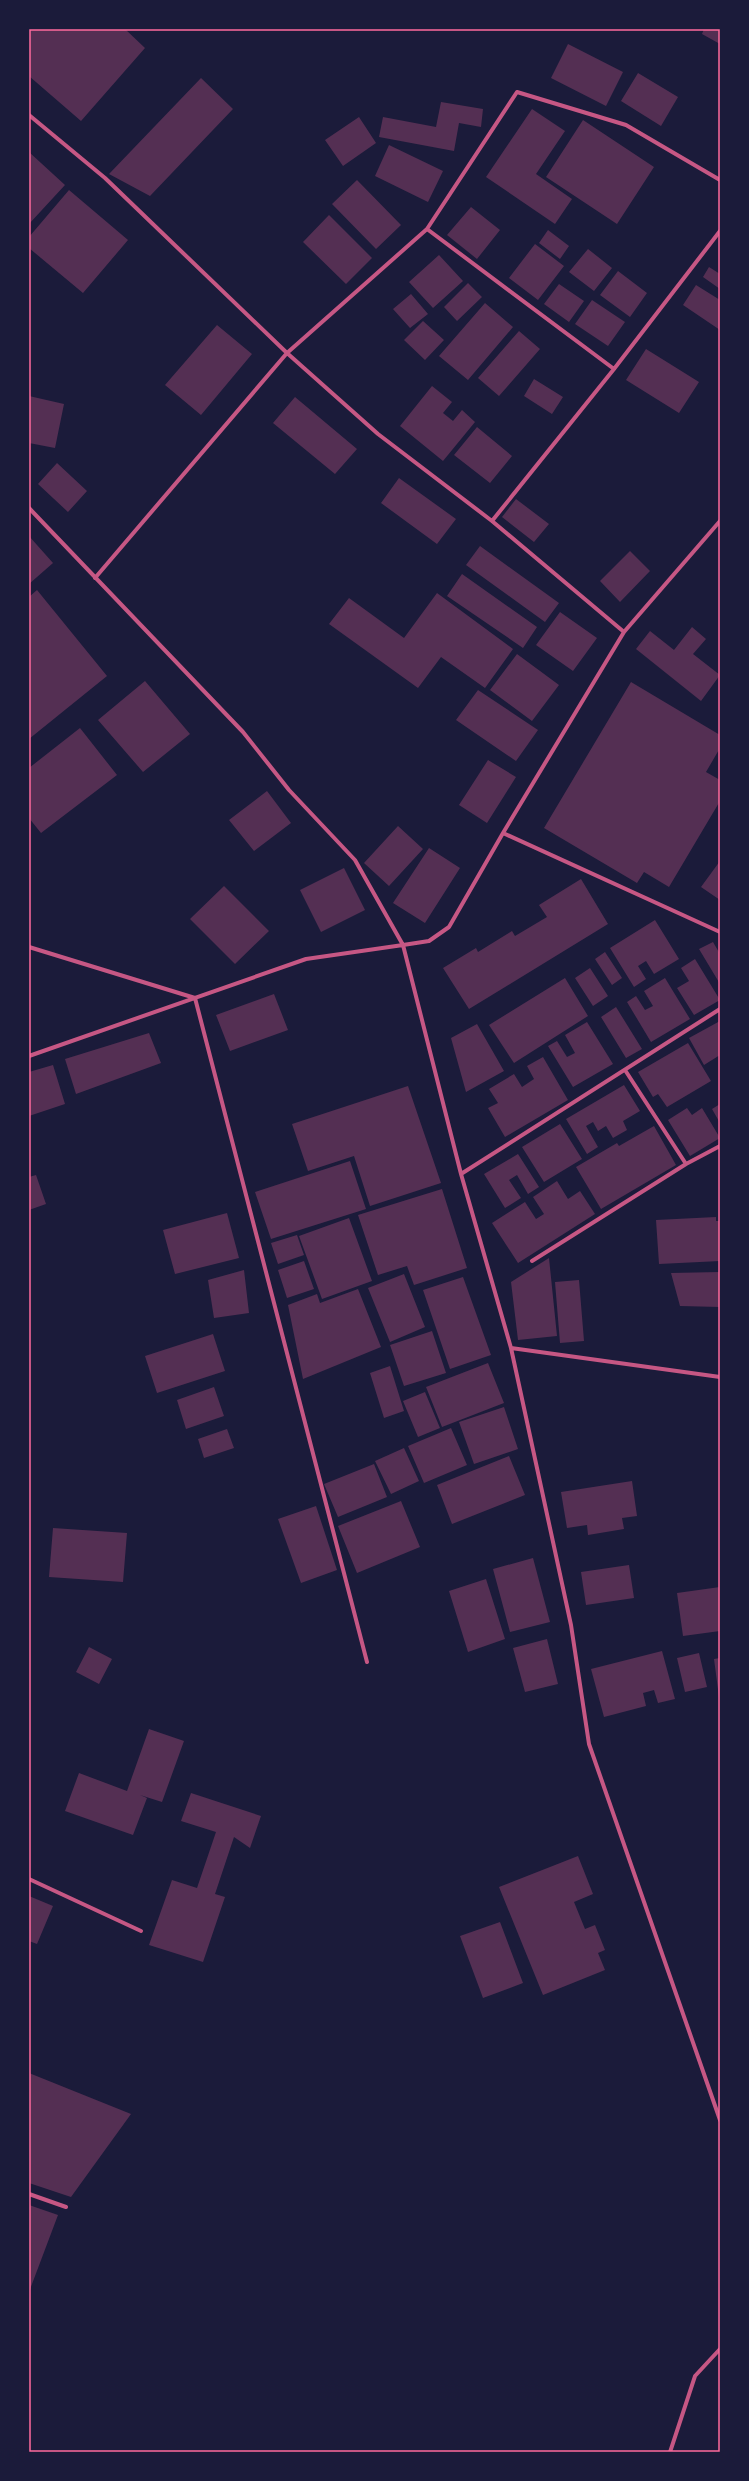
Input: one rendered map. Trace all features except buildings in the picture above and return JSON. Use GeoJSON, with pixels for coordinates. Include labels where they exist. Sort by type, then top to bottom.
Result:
{"type":"FeatureCollection","features":[{"type":"Feature","properties":{"kind":"street"},"geometry":{"type":"LineString","coordinates":[[95,578],[287,353],[427,229],[517,92],[626,125],[720,180]]}},
{"type":"Feature","properties":{"kind":"street"},"geometry":{"type":"LineString","coordinates":[[29,115],[105,178],[287,353],[378,434],[492,521],[624,632]]}},
{"type":"Feature","properties":{"kind":"street"},"geometry":{"type":"LineString","coordinates":[[427,229],[614,369]]}},
{"type":"Feature","properties":{"kind":"street"},"geometry":{"type":"LineString","coordinates":[[492,521],[614,369],[720,230]]}},
{"type":"Feature","properties":{"kind":"street"},"geometry":{"type":"LineString","coordinates":[[29,508],[243,732],[289,790],[355,860],[404,945],[461,1174],[511,1348],[571,1625],[589,1744],[720,2120]]}},
{"type":"Feature","properties":{"kind":"street"},"geometry":{"type":"LineString","coordinates":[[29,1056],[306,959],[429,941],[449,927],[503,833],[624,632],[720,522]]}},
{"type":"Feature","properties":{"kind":"street"},"geometry":{"type":"LineString","coordinates":[[503,833],[720,932]]}},
{"type":"Feature","properties":{"kind":"street"},"geometry":{"type":"LineString","coordinates":[[29,947],[195,998]]}},
{"type":"Feature","properties":{"kind":"street"},"geometry":{"type":"LineString","coordinates":[[195,998],[367,1662]]}},
{"type":"Feature","properties":{"kind":"street"},"geometry":{"type":"LineString","coordinates":[[461,1174],[720,1009]]}},
{"type":"Feature","properties":{"kind":"street"},"geometry":{"type":"LineString","coordinates":[[625,1070],[686,1164]]}},
{"type":"Feature","properties":{"kind":"street"},"geometry":{"type":"LineString","coordinates":[[532,1261],[686,1164],[720,1146]]}},
{"type":"Feature","properties":{"kind":"street"},"geometry":{"type":"LineString","coordinates":[[511,1348],[720,1376]]}},
{"type":"Feature","properties":{"kind":"street"},"geometry":{"type":"LineString","coordinates":[[29,1879],[141,1931]]}},
{"type":"Feature","properties":{"kind":"street"},"geometry":{"type":"LineString","coordinates":[[29,2194],[66,2207]]}},
{"type":"Feature","properties":{"kind":"street"},"geometry":{"type":"LineString","coordinates":[[670,2452],[695,2376],[720,2349]]}}]}
